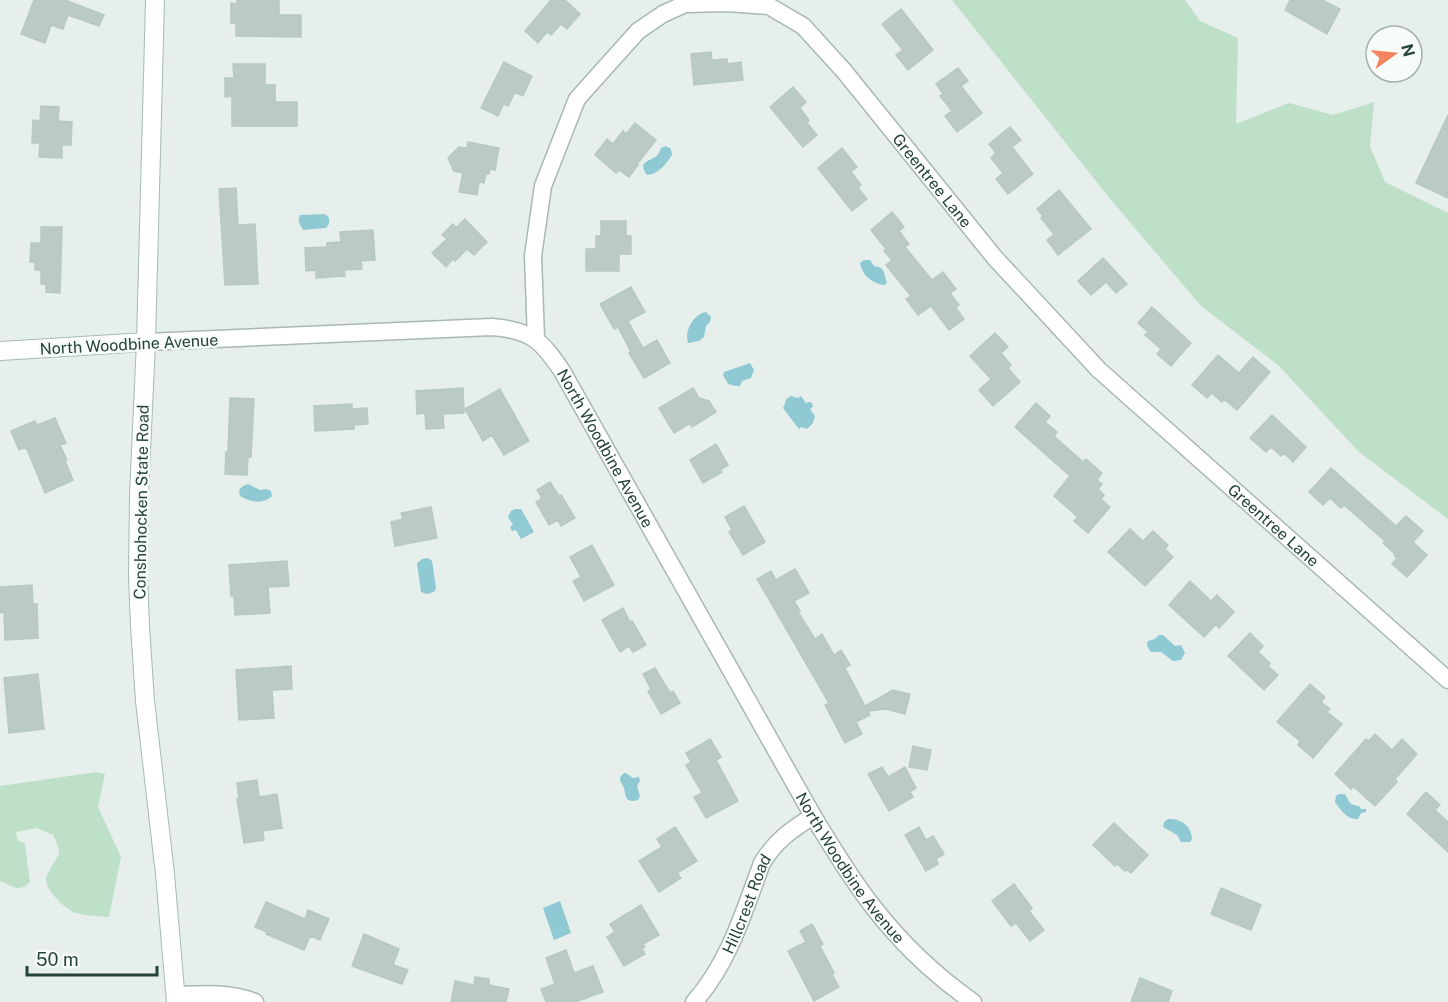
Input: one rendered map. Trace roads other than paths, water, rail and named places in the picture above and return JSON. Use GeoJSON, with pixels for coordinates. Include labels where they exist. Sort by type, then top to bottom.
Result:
{"type":"FeatureCollection","features":[{"type":"Feature","properties":{"kind":"main road","name":"Conshohocken State Road"},"geometry":{"type":"LineString","coordinates":[[155,0],[138,576],[145,701],[165,874],[176,998]]}},
{"type":"Feature","properties":{"kind":"main road","name":"North Woodbine Avenue"},"geometry":{"type":"LineString","coordinates":[[0,351],[146,342]]}},
{"type":"Feature","properties":{"kind":"street","name":"Greentree Lane"},"geometry":{"type":"LineString","coordinates":[[536,339],[534,256],[543,186],[577,99],[638,31],[663,14],[685,4],[727,3],[769,6],[804,26],[844,71],[998,261],[1100,370],[1448,680]]}},
{"type":"Feature","properties":{"kind":"street","name":"North Woodbine Avenue"},"geometry":{"type":"LineString","coordinates":[[146,342],[492,327],[521,331],[536,339],[562,371],[813,816],[843,865],[874,908],[909,949],[951,987],[973,1002]]}},
{"type":"Feature","properties":{"kind":"street","name":"Hillcrest Road"},"geometry":{"type":"LineString","coordinates":[[694,1002],[709,982],[729,947],[762,863],[779,840],[813,816]]}},
{"type":"Feature","properties":{"kind":"street"},"geometry":{"type":"LineString","coordinates":[[176,998],[218,994],[243,997],[255,1002]]}},
{"type":"Feature","properties":{"kind":"water"},"geometry":{"type":"Polygon","coordinates":[[[666,146],[671,149],[672,155],[659,171],[647,175],[643,165],[666,146]]]}},
{"type":"Feature","properties":{"kind":"water"},"geometry":{"type":"Polygon","coordinates":[[[325,214],[329,218],[326,228],[303,230],[299,223],[300,215],[325,214]]]}},
{"type":"Feature","properties":{"kind":"water"},"geometry":{"type":"Polygon","coordinates":[[[870,260],[874,266],[882,269],[887,282],[885,285],[872,281],[866,275],[860,263],[870,260]]]}},
{"type":"Feature","properties":{"kind":"water"},"geometry":{"type":"Polygon","coordinates":[[[706,312],[711,317],[704,337],[699,341],[688,343],[687,333],[691,323],[706,312]]]}},
{"type":"Feature","properties":{"kind":"water"},"geometry":{"type":"Polygon","coordinates":[[[750,363],[754,370],[751,378],[742,381],[740,386],[728,384],[723,375],[724,372],[750,363]]]}},
{"type":"Feature","properties":{"kind":"water"},"geometry":{"type":"Polygon","coordinates":[[[791,396],[798,398],[801,396],[806,403],[812,403],[813,407],[810,409],[815,416],[813,423],[807,429],[801,427],[799,429],[783,408],[786,400],[791,396]]]}},
{"type":"Feature","properties":{"kind":"water"},"geometry":{"type":"Polygon","coordinates":[[[248,484],[260,490],[271,491],[272,496],[261,502],[240,496],[239,490],[248,484]]]}},
{"type":"Feature","properties":{"kind":"water"},"geometry":{"type":"Polygon","coordinates":[[[515,509],[521,509],[534,532],[521,539],[516,530],[512,531],[510,527],[513,525],[508,517],[515,509]]]}},
{"type":"Feature","properties":{"kind":"water"},"geometry":{"type":"Polygon","coordinates":[[[428,558],[432,561],[436,588],[434,592],[427,594],[421,592],[417,563],[428,558]]]}},
{"type":"Feature","properties":{"kind":"water"},"geometry":{"type":"Polygon","coordinates":[[[1163,635],[1175,646],[1181,645],[1185,653],[1181,660],[1173,661],[1161,652],[1151,652],[1147,646],[1148,641],[1163,635]]]}},
{"type":"Feature","properties":{"kind":"water"},"geometry":{"type":"Polygon","coordinates":[[[624,773],[633,778],[639,777],[640,781],[637,786],[640,796],[638,800],[630,801],[626,798],[620,782],[620,777],[624,773]]]}},
{"type":"Feature","properties":{"kind":"water"},"geometry":{"type":"Polygon","coordinates":[[[1339,794],[1346,795],[1351,803],[1361,809],[1366,809],[1366,812],[1361,813],[1358,819],[1347,816],[1335,802],[1339,794]]]}},
{"type":"Feature","properties":{"kind":"water"},"geometry":{"type":"Polygon","coordinates":[[[1168,819],[1181,821],[1188,827],[1192,839],[1190,842],[1181,842],[1177,835],[1163,827],[1164,822],[1168,819]]]}},
{"type":"Feature","properties":{"kind":"water"},"geometry":{"type":"Polygon","coordinates":[[[560,901],[571,933],[554,940],[543,908],[560,901]]]}}]}
